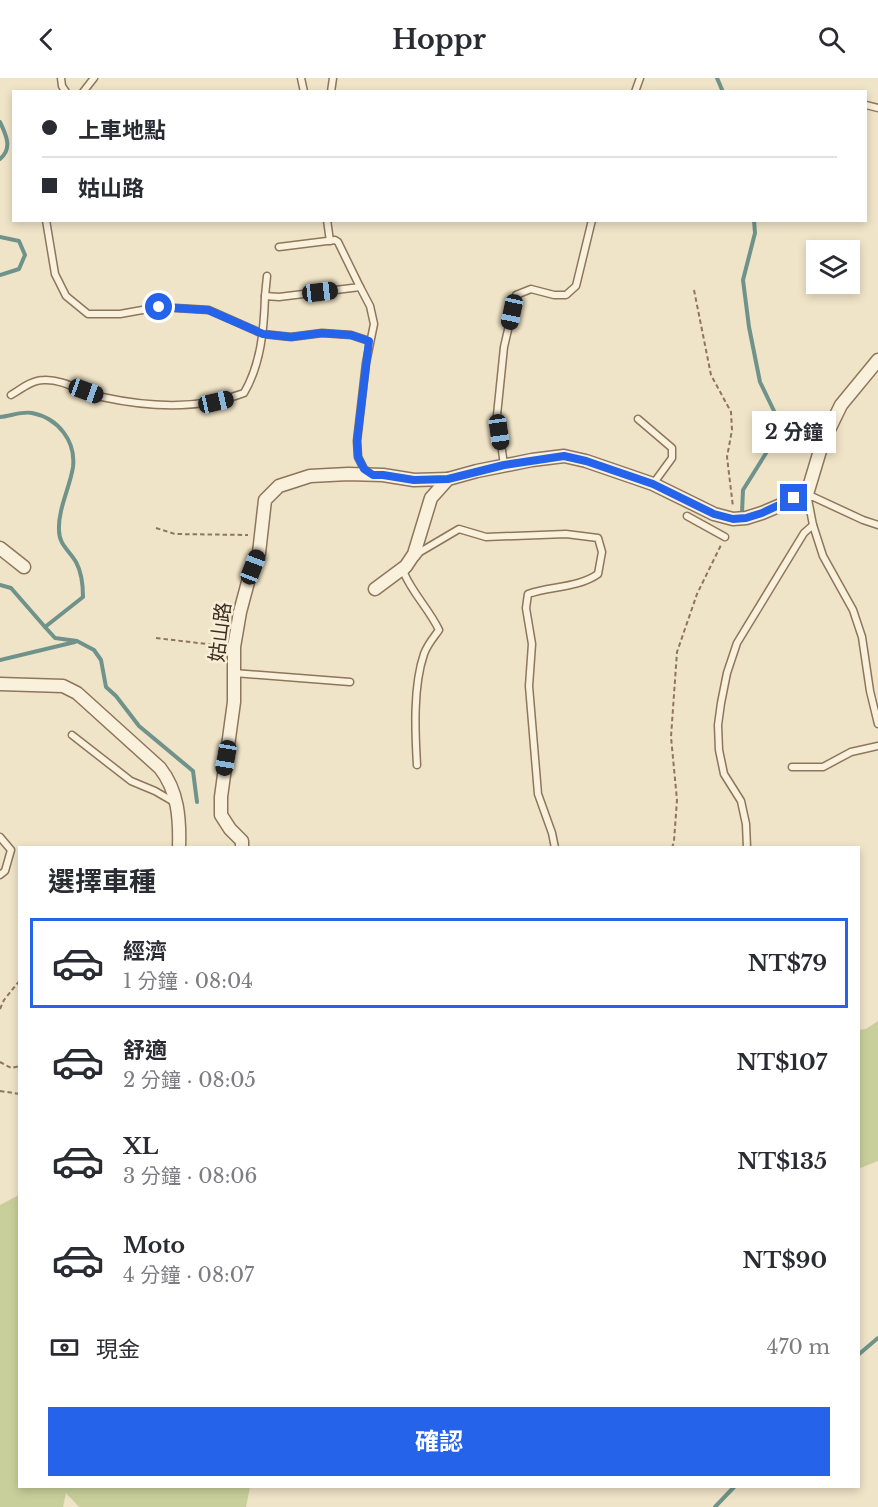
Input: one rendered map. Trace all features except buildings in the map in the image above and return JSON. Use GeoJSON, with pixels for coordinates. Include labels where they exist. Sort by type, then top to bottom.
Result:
{"type":"FeatureCollection","features":[{"type":"Feature","properties":{"kind":"street"},"geometry":{"type":"LineString","coordinates":[[733,519],[754,515],[807,494],[822,444],[841,405],[878,360]]}},
{"type":"Feature","properties":{"kind":"street","name":"姑山路"},"geometry":{"type":"LineString","coordinates":[[242,846],[242,842],[221,815],[223,776],[234,702],[234,647],[245,592],[259,553],[265,500],[279,486],[310,476],[348,474],[383,475],[414,480],[448,479],[504,465],[564,456],[586,461],[653,484],[714,514],[733,519]]}},
{"type":"Feature","properties":{"kind":"street"},"geometry":{"type":"LineString","coordinates":[[375,589],[406,566],[414,554],[431,498],[448,479]]}},
{"type":"Feature","properties":{"kind":"street"},"geometry":{"type":"LineString","coordinates":[[0,548],[24,567]]}},
{"type":"Feature","properties":{"kind":"street"},"geometry":{"type":"LineString","coordinates":[[0,684],[63,686],[77,693],[160,768],[171,782],[177,804],[179,846]]}},
{"type":"Feature","properties":{"kind":"lane"},"geometry":{"type":"LineString","coordinates":[[85,90],[94,78]]}},
{"type":"Feature","properties":{"kind":"lane"},"geometry":{"type":"LineString","coordinates":[[46,222],[56,274],[66,296],[88,314],[120,314],[159,307],[208,310],[263,334],[291,337],[322,333],[351,335],[369,341]]}},
{"type":"Feature","properties":{"kind":"lane"},"geometry":{"type":"LineString","coordinates":[[327,222],[330,241]]}},
{"type":"Feature","properties":{"kind":"lane"},"geometry":{"type":"LineString","coordinates":[[504,465],[497,415],[504,347],[516,295],[531,289],[554,295],[566,295],[576,285],[592,222]]}},
{"type":"Feature","properties":{"kind":"lane"},"geometry":{"type":"LineString","coordinates":[[279,247],[338,242],[370,306],[374,324],[369,341],[357,441],[358,457],[364,469],[373,475]]}},
{"type":"Feature","properties":{"kind":"lane"},"geometry":{"type":"LineString","coordinates":[[11,395],[28,384],[42,380],[55,380],[101,397],[159,405],[204,404],[244,393],[253,377],[263,334],[267,276]]}},
{"type":"Feature","properties":{"kind":"lane"},"geometry":{"type":"LineString","coordinates":[[265,296],[279,297],[360,287]]}},
{"type":"Feature","properties":{"kind":"lane"},"geometry":{"type":"LineString","coordinates":[[638,419],[672,448],[672,458],[653,484]]}},
{"type":"Feature","properties":{"kind":"lane"},"geometry":{"type":"LineString","coordinates":[[807,494],[862,520],[878,525]]}},
{"type":"Feature","properties":{"kind":"lane"},"geometry":{"type":"LineString","coordinates":[[807,494],[813,525],[823,556],[853,610],[862,637],[878,724]]}},
{"type":"Feature","properties":{"kind":"lane"},"geometry":{"type":"LineString","coordinates":[[687,516],[725,537]]}},
{"type":"Feature","properties":{"kind":"lane"},"geometry":{"type":"LineString","coordinates":[[747,846],[746,824],[741,801],[724,774],[719,750],[718,725],[727,673],[737,643],[804,533],[813,525]]}},
{"type":"Feature","properties":{"kind":"lane"},"geometry":{"type":"LineString","coordinates":[[417,765],[419,674],[425,652],[439,630],[404,573],[420,552],[459,529],[486,537],[566,534],[598,538],[602,552],[598,574],[587,582],[528,594],[526,608],[532,644],[529,686],[538,794],[555,846]]}},
{"type":"Feature","properties":{"kind":"lane"},"geometry":{"type":"LineString","coordinates":[[234,673],[350,682]]}},
{"type":"Feature","properties":{"kind":"lane"},"geometry":{"type":"LineString","coordinates":[[72,735],[131,781],[177,804]]}},
{"type":"Feature","properties":{"kind":"lane"},"geometry":{"type":"LineString","coordinates":[[792,767],[823,766],[851,752],[878,746]]}},
{"type":"Feature","properties":{"kind":"lane"},"geometry":{"type":"LineString","coordinates":[[0,837],[11,850],[5,871],[0,875]]}},
{"type":"Feature","properties":{"kind":"path"},"geometry":{"type":"LineString","coordinates":[[694,290],[711,375],[731,412],[732,430],[727,457],[733,519]]}},
{"type":"Feature","properties":{"kind":"path"},"geometry":{"type":"LineString","coordinates":[[156,528],[175,534],[260,536]]}},
{"type":"Feature","properties":{"kind":"path"},"geometry":{"type":"LineString","coordinates":[[673,846],[677,800],[671,736],[677,652],[697,594],[725,537]]}},
{"type":"Feature","properties":{"kind":"path"},"geometry":{"type":"LineString","coordinates":[[156,638],[234,647]]}},
{"type":"Feature","properties":{"kind":"path"},"geometry":{"type":"LineString","coordinates":[[0,1009],[18,982]]}},
{"type":"Feature","properties":{"kind":"path"},"geometry":{"type":"LineString","coordinates":[[0,1062],[11,1068],[18,1066]]}},
{"type":"Feature","properties":{"kind":"path"},"geometry":{"type":"LineString","coordinates":[[0,1091],[18,1094]]}},
{"type":"Feature","properties":{"kind":"green space"},"geometry":{"type":"Polygon","coordinates":[[[878,1021],[878,1161],[860,1168],[860,1030],[866,1029],[878,1021]]]}},
{"type":"Feature","properties":{"kind":"green space"},"geometry":{"type":"Polygon","coordinates":[[[18,1196],[18,1488],[250,1488],[246,1507],[79,1507],[66,1493],[63,1507],[0,1507],[0,1205],[18,1196]]]}},
{"type":"Feature","properties":{"kind":"waterway"},"geometry":{"type":"LineString","coordinates":[[717,78],[722,90]]}},
{"type":"Feature","properties":{"kind":"waterway"},"geometry":{"type":"LineString","coordinates":[[0,122],[7,146],[0,159]]}},
{"type":"Feature","properties":{"kind":"waterway"},"geometry":{"type":"LineString","coordinates":[[742,513],[743,490],[778,434],[775,413],[760,382],[749,327],[743,280],[755,233],[754,222]]}},
{"type":"Feature","properties":{"kind":"waterway"},"geometry":{"type":"LineString","coordinates":[[0,237],[19,241],[25,255],[19,269],[0,275]]}},
{"type":"Feature","properties":{"kind":"waterway"},"geometry":{"type":"LineString","coordinates":[[0,417],[25,413],[41,416],[57,425],[72,448],[73,467],[60,514],[59,535],[78,566],[82,579],[83,597],[45,627],[11,588],[0,585]]}},
{"type":"Feature","properties":{"kind":"waterway"},"geometry":{"type":"LineString","coordinates":[[45,627],[55,638],[77,641],[94,650],[101,660],[106,687],[116,696],[139,726],[193,771],[197,802]]}},
{"type":"Feature","properties":{"kind":"waterway"},"geometry":{"type":"LineString","coordinates":[[0,660],[75,642]]}},
{"type":"Feature","properties":{"kind":"waterway"},"geometry":{"type":"LineString","coordinates":[[860,1353],[878,1338]]}},
{"type":"Feature","properties":{"kind":"waterway"},"geometry":{"type":"LineString","coordinates":[[715,1507],[733,1488]]}},
{"type":"Feature","properties":{"kind":"route"},"geometry":{"type":"LineString","coordinates":[[159,307],[208,310],[263,334],[291,337],[322,333],[351,335],[369,341],[357,441],[358,457],[364,469],[373,475],[414,480],[448,479],[504,465],[564,456],[586,461],[653,484],[714,514],[733,519],[762,513],[794,498]]}}]}
